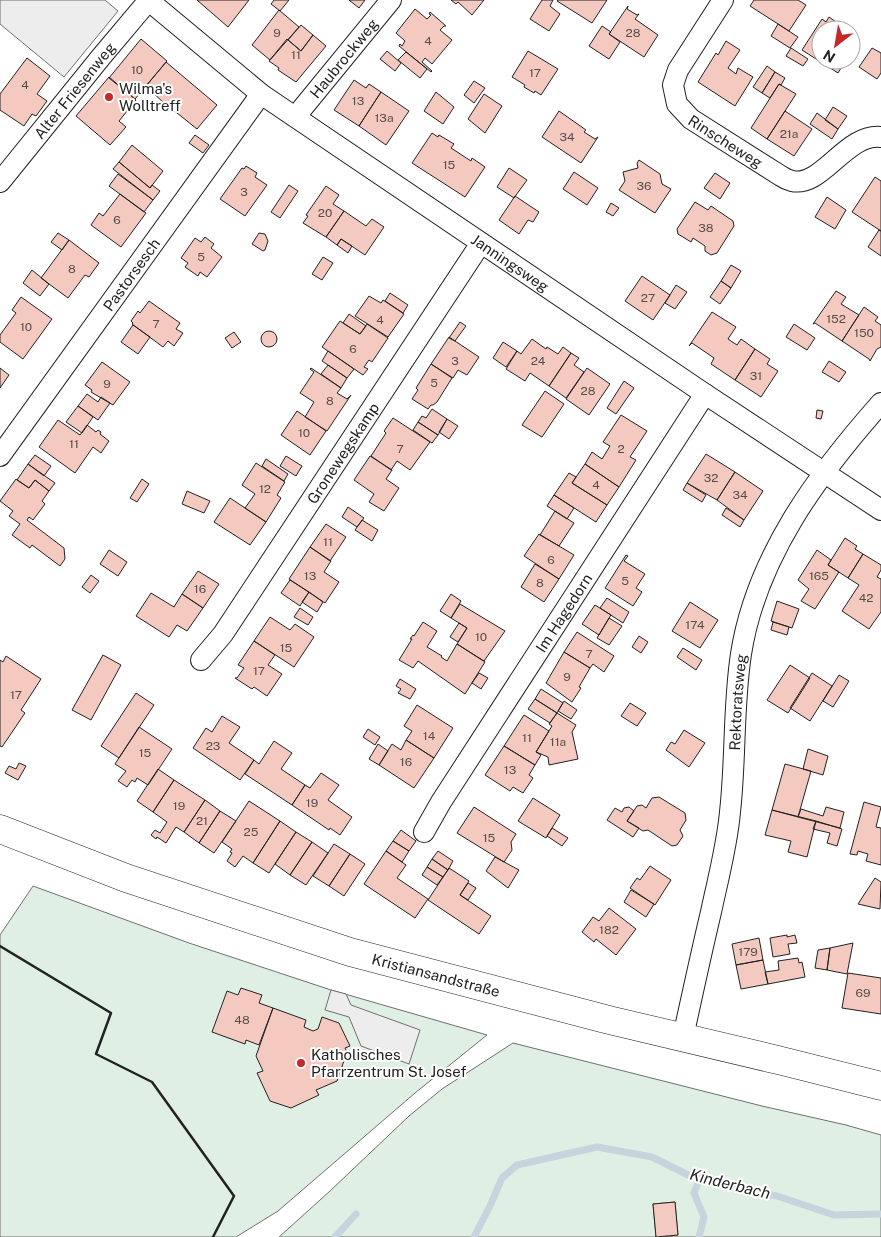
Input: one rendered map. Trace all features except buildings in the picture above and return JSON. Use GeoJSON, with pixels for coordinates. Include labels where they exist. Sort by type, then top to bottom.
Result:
{"type":"FeatureCollection","features":[{"type":"Feature","properties":{"kind":"street","name":"Janningsweg"},"geometry":{"type":"LineString","coordinates":[[148,0],[261,94],[824,474],[881,510]]}},
{"type":"Feature","properties":{"kind":"street","name":"Alter Friesenweg"},"geometry":{"type":"LineString","coordinates":[[0,182],[148,0]]}},
{"type":"Feature","properties":{"kind":"street","name":"Haubrockweg"},"geometry":{"type":"LineString","coordinates":[[296,116],[391,0]]}},
{"type":"Feature","properties":{"kind":"street","name":"Rinscheweg"},"geometry":{"type":"LineString","coordinates":[[723,0],[678,70],[673,84],[677,104],[691,119],[793,182],[807,180],[818,174],[858,141],[881,137]]}},
{"type":"Feature","properties":{"kind":"street","name":"Pastorsesch"},"geometry":{"type":"LineString","coordinates":[[0,456],[261,94]]}},
{"type":"Feature","properties":{"kind":"street","name":"Gronewegskamp"},"geometry":{"type":"LineString","coordinates":[[201,660],[222,634],[481,243]]}},
{"type":"Feature","properties":{"kind":"street","name":"Im Hagedorn"},"geometry":{"type":"LineString","coordinates":[[424,832],[441,802],[705,394]]}},
{"type":"Feature","properties":{"kind":"street","name":"Rektoratsweg"},"geometry":{"type":"LineString","coordinates":[[682,1037],[724,851],[730,812],[737,686],[741,652],[749,616],[773,552],[788,526],[847,443],[881,403]]}},
{"type":"Feature","properties":{"kind":"street","name":"Kristiansandstraße"},"geometry":{"type":"LineString","coordinates":[[0,829],[135,881],[341,950],[881,1086]]}},
{"type":"Feature","properties":{"kind":"green space"},"geometry":{"type":"Polygon","coordinates":[[[33,886],[189,943],[331,990],[487,1035],[415,1093],[278,1211],[236,1237],[0,1237],[0,935],[33,886]]]}},
{"type":"Feature","properties":{"kind":"green space"},"geometry":{"type":"Polygon","coordinates":[[[513,1043],[881,1135],[881,1237],[661,1237],[678,1235],[675,1202],[653,1204],[656,1237],[279,1237],[409,1116],[442,1089],[513,1043]]]}},
{"type":"Feature","properties":{"kind":"shaded area"},"geometry":{"type":"Polygon","coordinates":[[[0,0],[105,0],[118,11],[64,77],[0,24],[0,0]]]}},
{"type":"Feature","properties":{"kind":"shaded area"},"geometry":{"type":"Polygon","coordinates":[[[331,990],[346,994],[351,1005],[420,1030],[409,1064],[361,1046],[349,1017],[325,1010],[331,990]]]}},
{"type":"Feature","properties":{"kind":"waterway","name":"Kinderbach"},"geometry":{"type":"LineString","coordinates":[[474,1237],[502,1178],[517,1165],[597,1147],[652,1157],[688,1175],[701,1176],[729,1187],[777,1196],[834,1215],[881,1214]]}},
{"type":"Feature","properties":{"kind":"waterway"},"geometry":{"type":"LineString","coordinates":[[699,1237],[704,1217],[694,1193],[701,1176]]}},
{"type":"Feature","properties":{"kind":"waterway"},"geometry":{"type":"LineString","coordinates":[[335,1237],[356,1214]]}},
{"type":"Feature","properties":{"kind":"wall"},"geometry":{"type":"LineString","coordinates":[[0,946],[111,1013],[96,1054],[152,1082],[234,1196],[213,1237]]}},
{"type":"Feature","properties":{"kind":"place","name":"Wilma's Wolltreff"},"geometry":{"type":"Point","coordinates":[109,97]}},
{"type":"Feature","properties":{"kind":"place","name":"Katholisches Pfarrzentrum St. Josef"},"geometry":{"type":"Point","coordinates":[301,1063]}}]}
